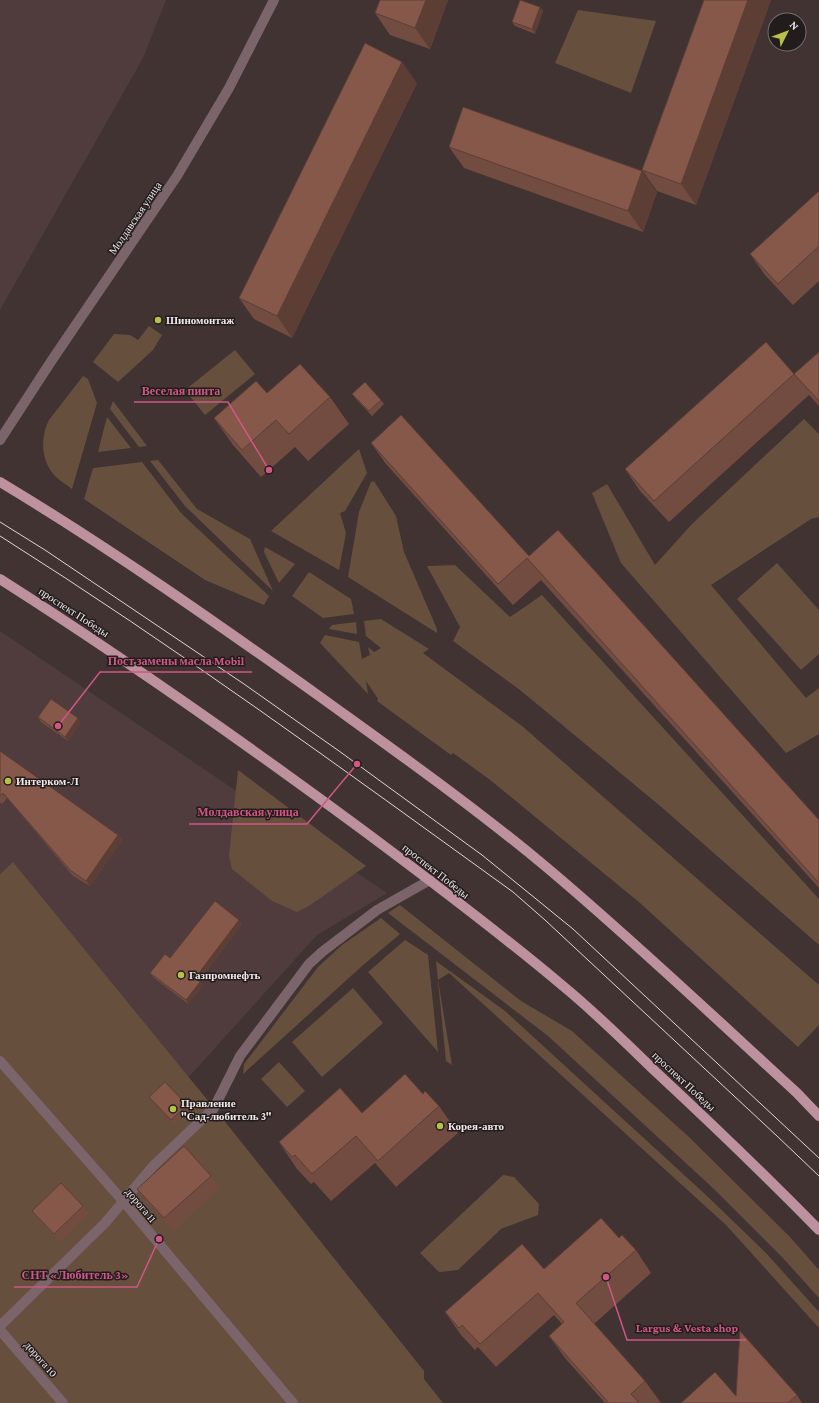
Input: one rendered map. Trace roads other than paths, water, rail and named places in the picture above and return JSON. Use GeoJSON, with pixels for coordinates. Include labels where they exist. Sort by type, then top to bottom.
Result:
{"type":"FeatureCollection","features":[{"type":"Feature","properties":{"kind":"main road"},"geometry":{"type":"LineString","coordinates":[[0,482],[62,520],[229,632],[363,728],[498,829],[544,865],[636,945],[797,1093],[819,1116]]}},
{"type":"Feature","properties":{"kind":"main road","name":"проспект Победы"},"geometry":{"type":"LineString","coordinates":[[0,579],[97,641],[217,724],[312,792],[430,880],[513,945],[566,988],[700,1113],[819,1230]]}},
{"type":"Feature","properties":{"kind":"street","name":"Молдавская улица"},"geometry":{"type":"LineString","coordinates":[[0,440],[52,360],[177,176],[229,88],[274,0]]}},
{"type":"Feature","properties":{"kind":"street"},"geometry":{"type":"LineString","coordinates":[[0,1326],[105,1223],[122,1201],[154,1165],[214,1108],[240,1056],[309,964],[322,952],[377,910],[430,880]]}},
{"type":"Feature","properties":{"kind":"street","name":"дорога 11"},"geometry":{"type":"LineString","coordinates":[[0,1061],[122,1201],[293,1403]]}},
{"type":"Feature","properties":{"kind":"street","name":"дорога 10"},"geometry":{"type":"LineString","coordinates":[[0,1330],[63,1403]]}},
{"type":"Feature","properties":{"kind":"tram line"},"geometry":{"type":"LineString","coordinates":[[0,522],[45,550],[244,684],[482,855],[573,929],[819,1158]]}},
{"type":"Feature","properties":{"kind":"tram line"},"geometry":{"type":"LineString","coordinates":[[0,536],[66,578],[195,665],[513,892],[545,920],[819,1176]]}},
{"type":"Feature","properties":{"kind":"place","name":"Шиномонтаж"},"geometry":{"type":"Point","coordinates":[158,320]}},
{"type":"Feature","properties":{"kind":"place","name":"Веселая пинта"},"geometry":{"type":"Point","coordinates":[269,470]}},
{"type":"Feature","properties":{"kind":"place","name":"Пост замены масла Mobil"},"geometry":{"type":"Point","coordinates":[58,726]}},
{"type":"Feature","properties":{"kind":"place","name":"Молдавская улица"},"geometry":{"type":"Point","coordinates":[357,764]}},
{"type":"Feature","properties":{"kind":"place","name":"Интерком-Л"},"geometry":{"type":"Point","coordinates":[8,781]}},
{"type":"Feature","properties":{"kind":"place","name":"Газпромнефть"},"geometry":{"type":"Point","coordinates":[181,975]}},
{"type":"Feature","properties":{"kind":"place","name":"Правление \"Сад-любитель 3\""},"geometry":{"type":"Point","coordinates":[173,1109]}},
{"type":"Feature","properties":{"kind":"place","name":"Корея-авто"},"geometry":{"type":"Point","coordinates":[440,1126]}},
{"type":"Feature","properties":{"kind":"place","name":"СНТ «Любитель 3»"},"geometry":{"type":"Point","coordinates":[159,1239]}},
{"type":"Feature","properties":{"kind":"place","name":"Largus & Vesta shop"},"geometry":{"type":"Point","coordinates":[606,1277]}}]}
